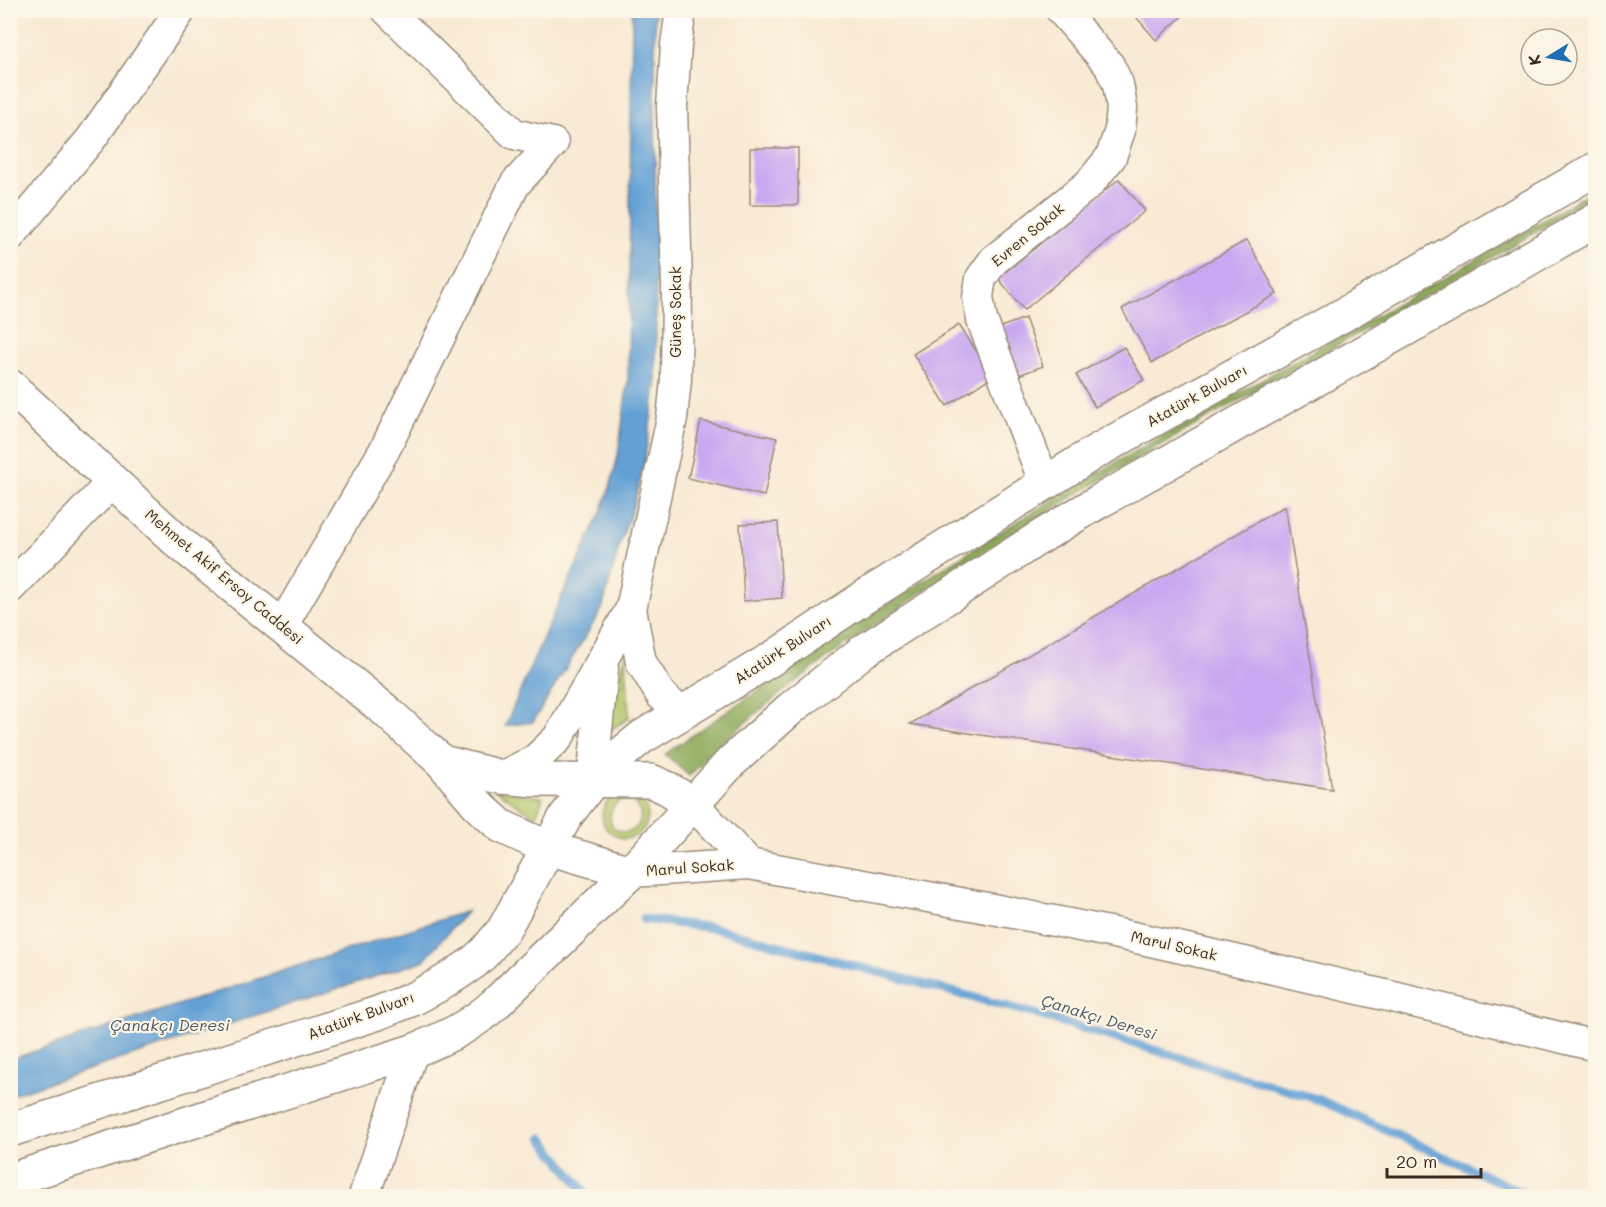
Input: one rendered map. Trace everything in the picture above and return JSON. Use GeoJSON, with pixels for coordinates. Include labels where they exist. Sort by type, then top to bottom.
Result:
{"type":"FeatureCollection","features":[{"type":"Feature","properties":{"kind":"main road","name":"Atatürk Bulvarı"},"geometry":{"type":"LineString","coordinates":[[10,1130],[378,1013],[413,999],[446,981],[485,952],[504,929],[566,816],[592,782],[642,737],[773,658],[866,596],[1095,452],[1343,315],[1596,169]]}},
{"type":"Feature","properties":{"kind":"main road"},"geometry":{"type":"LineString","coordinates":[[10,1179],[413,1051],[453,1035],[481,1017],[631,872],[731,762],[789,709],[862,652],[1098,502],[1596,220]]}},
{"type":"Feature","properties":{"kind":"main road","name":"Mehmet Akif Ersoy Caddesi"},"geometry":{"type":"LineString","coordinates":[[10,386],[177,541],[386,711],[441,762],[481,808],[501,826],[548,848],[631,872]]}},
{"type":"Feature","properties":{"kind":"main road","name":"Mehmet Akif Ersoy Caddesi"},"geometry":{"type":"LineString","coordinates":[[441,762],[501,777],[592,782],[626,780],[651,782],[667,788],[693,804]]}},
{"type":"Feature","properties":{"kind":"street"},"geometry":{"type":"LineString","coordinates":[[10,236],[91,139],[181,10]]}},
{"type":"Feature","properties":{"kind":"street"},"geometry":{"type":"LineString","coordinates":[[282,626],[385,448],[515,184],[553,143],[514,134],[387,10]]}},
{"type":"Feature","properties":{"kind":"street","name":"Güneş Sokak"},"geometry":{"type":"LineString","coordinates":[[501,777],[535,760],[558,738],[631,609],[670,429],[676,380],[672,106],[681,10]]}},
{"type":"Feature","properties":{"kind":"street","name":"Evren Sokak"},"geometry":{"type":"LineString","coordinates":[[1045,484],[982,320],[978,297],[981,278],[994,260],[1089,184],[1111,157],[1120,130],[1122,108],[1118,84],[1109,65],[1061,10]]}},
{"type":"Feature","properties":{"kind":"street"},"geometry":{"type":"LineString","coordinates":[[10,588],[113,481]]}},
{"type":"Feature","properties":{"kind":"street","name":"Güneş Sokak"},"geometry":{"type":"LineString","coordinates":[[631,609],[641,662],[661,695],[682,713]]}},
{"type":"Feature","properties":{"kind":"street","name":"Güneş Sokak"},"geometry":{"type":"LineString","coordinates":[[592,782],[604,657]]}},
{"type":"Feature","properties":{"kind":"street","name":"Marul Sokak"},"geometry":{"type":"LineString","coordinates":[[693,804],[749,864]]}},
{"type":"Feature","properties":{"kind":"street","name":"Marul Sokak"},"geometry":{"type":"LineString","coordinates":[[631,872],[749,864],[970,904],[1127,936],[1368,990],[1596,1046]]}},
{"type":"Feature","properties":{"kind":"street"},"geometry":{"type":"LineString","coordinates":[[364,1197],[413,1051]]}},
{"type":"Feature","properties":{"kind":"green space"},"geometry":{"type":"Polygon","coordinates":[[[1595,189],[1595,196],[1510,247],[1166,442],[997,544],[884,618],[797,681],[741,726],[689,776],[665,754],[881,609],[1045,504],[1473,261],[1595,189]]]}},
{"type":"Feature","properties":{"kind":"green space"},"geometry":{"type":"Polygon","coordinates":[[[626,652],[629,718],[607,732],[626,652]]]}},
{"type":"Feature","properties":{"kind":"green space"},"geometry":{"type":"Polygon","coordinates":[[[494,789],[543,797],[536,817],[494,789]]]}},
{"type":"Feature","properties":{"kind":"green space"},"geometry":{"type":"Polygon","coordinates":[[[614,795],[636,795],[642,801],[648,816],[647,823],[638,834],[622,839],[607,830],[602,816],[606,802],[614,795]],[[622,800],[616,803],[611,813],[611,824],[619,831],[633,830],[640,821],[639,809],[630,801],[622,800]]]}},
{"type":"Feature","properties":{"kind":"water"},"geometry":{"type":"Polygon","coordinates":[[[632,11],[655,11],[656,387],[644,464],[602,609],[533,722],[505,726],[552,617],[600,515],[618,455],[628,380],[632,11]]]}},
{"type":"Feature","properties":{"kind":"water","name":"Çanakçı Deresi"},"geometry":{"type":"Polygon","coordinates":[[[467,911],[423,961],[11,1095],[11,1059],[467,911]]]}},
{"type":"Feature","properties":{"kind":"building"},"geometry":{"type":"Polygon","coordinates":[[[1130,10],[1189,10],[1156,40],[1130,10]]]}},
{"type":"Feature","properties":{"kind":"building"},"geometry":{"type":"Polygon","coordinates":[[[750,148],[798,148],[798,205],[750,205],[750,148]]]}},
{"type":"Feature","properties":{"kind":"building"},"geometry":{"type":"Polygon","coordinates":[[[1119,179],[1145,211],[1024,310],[998,278],[1119,179]]]}},
{"type":"Feature","properties":{"kind":"building"},"geometry":{"type":"Polygon","coordinates":[[[1247,240],[1277,294],[1152,363],[1122,309],[1247,240]]]}},
{"type":"Feature","properties":{"kind":"building"},"geometry":{"type":"Polygon","coordinates":[[[1025,318],[1043,366],[1016,376],[998,328],[1025,318]]]}},
{"type":"Feature","properties":{"kind":"building"},"geometry":{"type":"Polygon","coordinates":[[[959,325],[993,376],[947,406],[913,354],[959,325]]]}},
{"type":"Feature","properties":{"kind":"building"},"geometry":{"type":"Polygon","coordinates":[[[1124,347],[1144,380],[1095,407],[1076,375],[1124,347]]]}},
{"type":"Feature","properties":{"kind":"building"},"geometry":{"type":"Polygon","coordinates":[[[701,421],[777,438],[764,496],[688,478],[701,421]]]}},
{"type":"Feature","properties":{"kind":"building"},"geometry":{"type":"Polygon","coordinates":[[[1285,506],[1332,789],[910,724],[1285,506]]]}},
{"type":"Feature","properties":{"kind":"building"},"geometry":{"type":"Polygon","coordinates":[[[778,522],[782,598],[744,601],[740,524],[778,522]]]}},
{"type":"Feature","properties":{"kind":"waterway","name":"Çanakçı Deresi"},"geometry":{"type":"LineString","coordinates":[[643,919],[714,928],[1035,1014],[1320,1100],[1530,1196]]}},
{"type":"Feature","properties":{"kind":"waterway"},"geometry":{"type":"LineString","coordinates":[[542,1138],[588,1196]]}}]}
